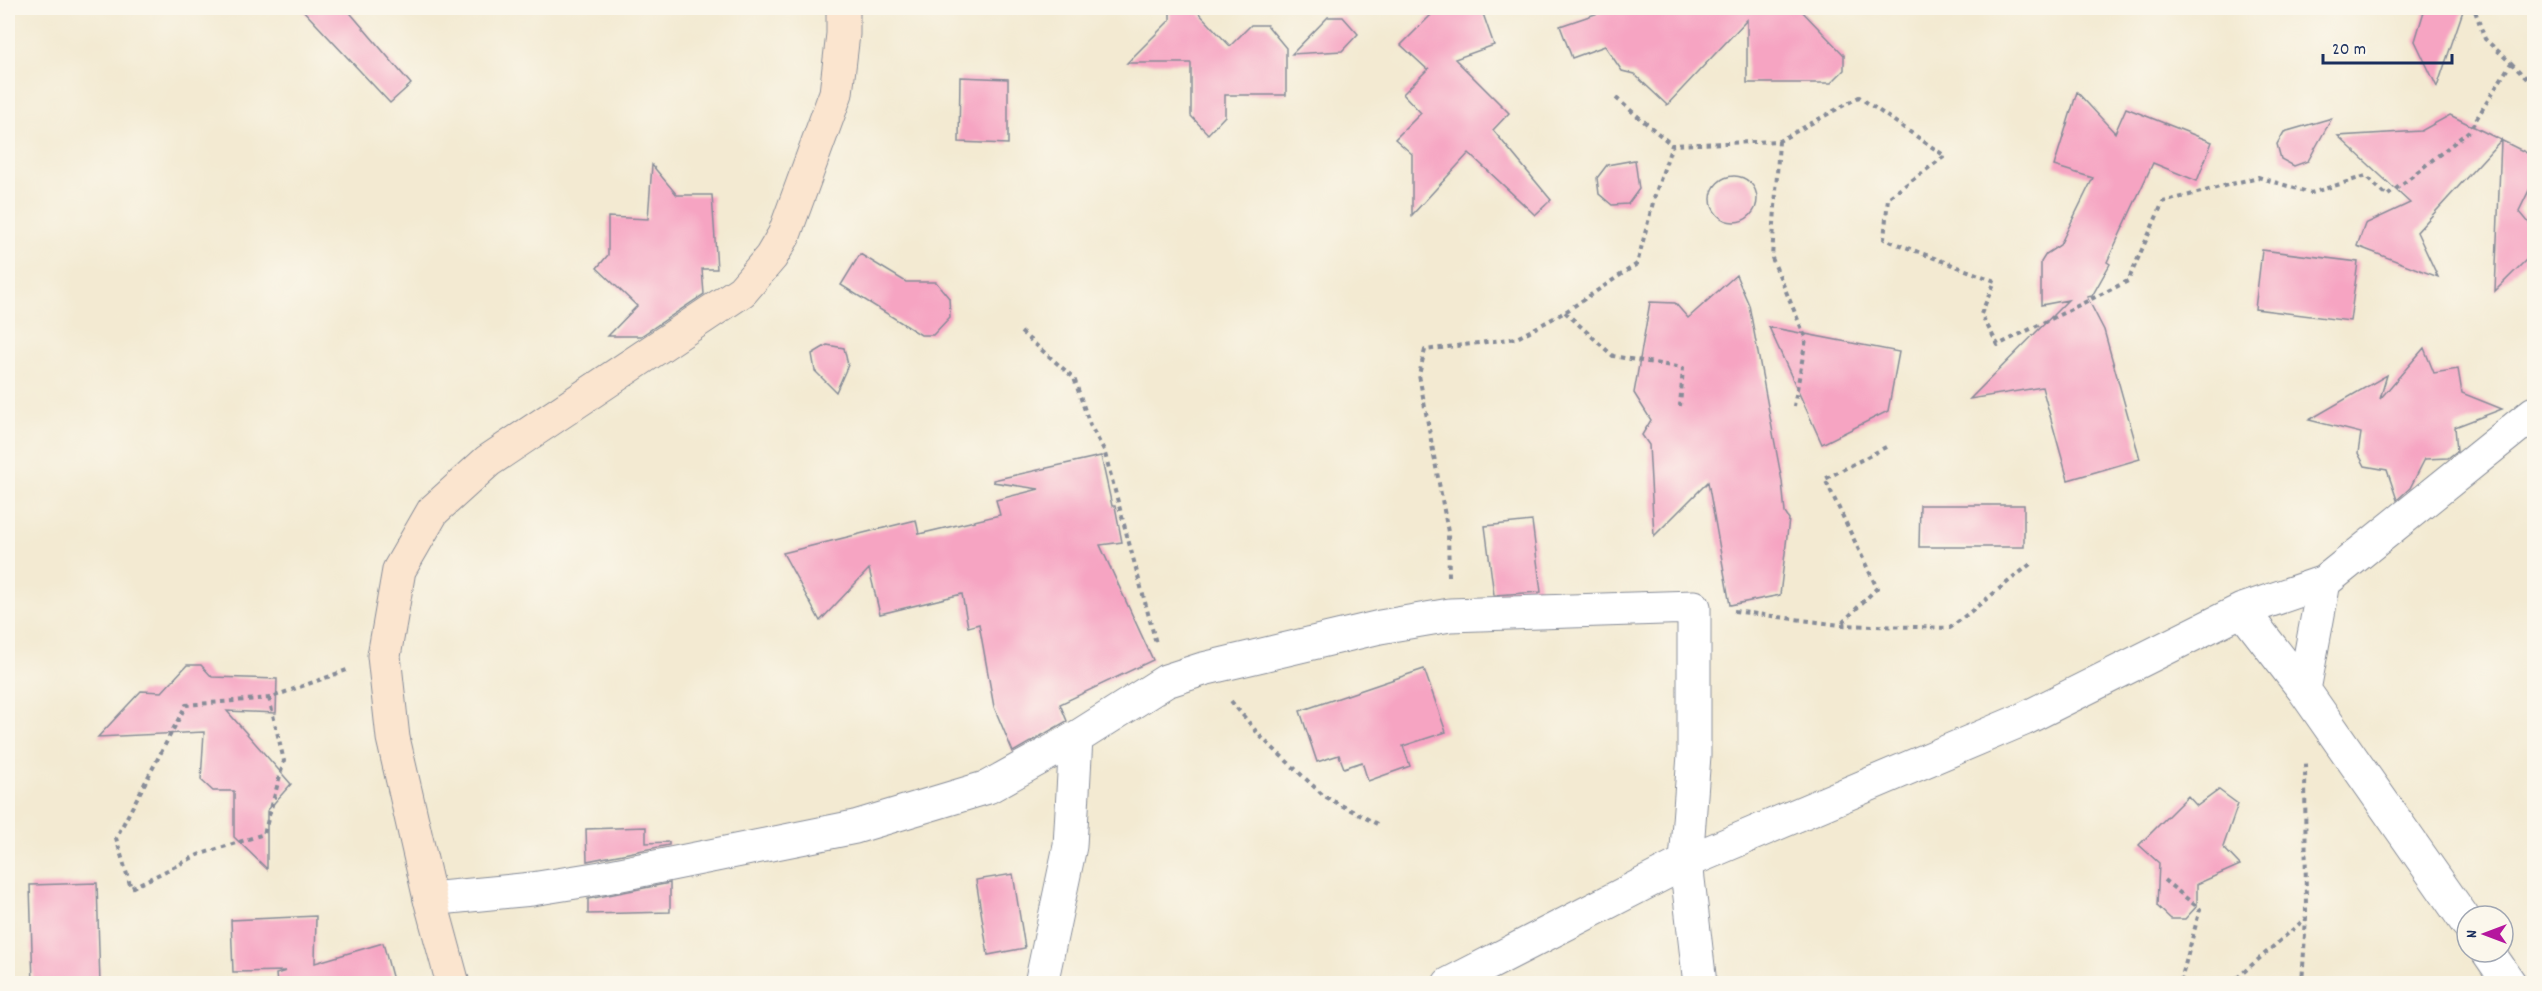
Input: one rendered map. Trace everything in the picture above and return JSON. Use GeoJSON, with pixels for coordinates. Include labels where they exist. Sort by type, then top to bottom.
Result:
{"type":"FeatureCollection","features":[{"type":"Feature","properties":{"kind":"street"},"geometry":{"type":"LineString","coordinates":[[453,984],[430,899],[393,738],[384,656],[399,570],[433,512],[488,461],[742,291],[771,257],[784,235],[836,93],[843,34],[843,8]]}},
{"type":"Feature","properties":{"kind":"street"},"geometry":{"type":"LineString","coordinates":[[1449,984],[1686,861],[2024,719],[2242,609],[2324,582],[2535,413]]}},
{"type":"Feature","properties":{"kind":"street"},"geometry":{"type":"LineString","coordinates":[[2304,690],[2324,582]]}},
{"type":"Feature","properties":{"kind":"street"},"geometry":{"type":"LineString","coordinates":[[430,899],[531,890],[855,827],[988,787],[1076,738],[1166,681],[1203,669],[1380,627],[1450,615],[1694,607],[1694,755],[1686,861],[1700,984]]}},
{"type":"Feature","properties":{"kind":"street"},"geometry":{"type":"LineString","coordinates":[[2242,609],[2304,690],[2455,906]]}},
{"type":"Feature","properties":{"kind":"street"},"geometry":{"type":"LineString","coordinates":[[1041,984],[1070,846],[1076,738]]}},
{"type":"Feature","properties":{"kind":"street"},"geometry":{"type":"LineString","coordinates":[[2496,964],[2510,984]]}},
{"type":"Feature","properties":{"kind":"path"},"geometry":{"type":"LineString","coordinates":[[2474,8],[2485,39],[2535,86]]}},
{"type":"Feature","properties":{"kind":"path"},"geometry":{"type":"LineString","coordinates":[[1616,98],[1672,145],[1779,141],[1859,97],[1945,156],[1888,198],[1884,239],[1995,281],[1981,314],[1998,345],[2128,281],[2163,202],[2258,177],[2311,193],[2366,176],[2388,196],[2469,131],[2511,63]]}},
{"type":"Feature","properties":{"kind":"path"},"geometry":{"type":"LineString","coordinates":[[1779,141],[1772,258],[1806,339],[1794,406]]}},
{"type":"Feature","properties":{"kind":"path"},"geometry":{"type":"LineString","coordinates":[[1450,615],[1448,532],[1419,375],[1425,350],[1517,338],[1564,312],[1637,264],[1655,195],[1672,145]]}},
{"type":"Feature","properties":{"kind":"path"},"geometry":{"type":"LineString","coordinates":[[1564,312],[1613,356],[1683,368],[1680,406]]}},
{"type":"Feature","properties":{"kind":"path"},"geometry":{"type":"LineString","coordinates":[[1021,333],[1074,378],[1090,425],[1104,450],[1166,681]]}},
{"type":"Feature","properties":{"kind":"path"},"geometry":{"type":"LineString","coordinates":[[1840,625],[1877,588],[1825,479],[1886,447]]}},
{"type":"Feature","properties":{"kind":"path"},"geometry":{"type":"LineString","coordinates":[[1694,607],[1840,625],[1950,628],[2033,562]]}},
{"type":"Feature","properties":{"kind":"path"},"geometry":{"type":"LineString","coordinates":[[269,698],[284,760],[264,834],[198,855],[131,888],[116,838],[186,705],[269,698],[384,656]]}},
{"type":"Feature","properties":{"kind":"path"},"geometry":{"type":"LineString","coordinates":[[1203,669],[1261,737],[1324,796],[1377,824]]}},
{"type":"Feature","properties":{"kind":"path"},"geometry":{"type":"LineString","coordinates":[[2302,984],[2306,917],[2305,762]]}},
{"type":"Feature","properties":{"kind":"path"},"geometry":{"type":"LineString","coordinates":[[2164,880],[2200,909],[2180,984]]}},
{"type":"Feature","properties":{"kind":"path"},"geometry":{"type":"LineString","coordinates":[[2230,984],[2306,917]]}},
{"type":"Feature","properties":{"kind":"building"},"geometry":{"type":"Polygon","coordinates":[[[301,8],[346,8],[411,84],[390,103],[301,8]]]}},
{"type":"Feature","properties":{"kind":"building"},"geometry":{"type":"Polygon","coordinates":[[[1170,8],[1194,8],[1230,46],[1251,25],[1267,25],[1286,48],[1286,95],[1225,95],[1225,116],[1208,134],[1191,116],[1191,63],[1127,63],[1170,20],[1170,8]]]}},
{"type":"Feature","properties":{"kind":"building"},"geometry":{"type":"Polygon","coordinates":[[[1438,8],[1481,8],[1494,45],[1455,59],[1509,113],[1493,130],[1551,200],[1535,215],[1469,153],[1412,215],[1412,154],[1395,139],[1421,113],[1403,94],[1429,68],[1427,69],[1401,45],[1438,8]]]}},
{"type":"Feature","properties":{"kind":"building"},"geometry":{"type":"Polygon","coordinates":[[[1613,8],[1799,8],[1844,55],[1844,70],[1831,83],[1747,83],[1747,20],[1667,105],[1634,74],[1622,71],[1605,46],[1572,58],[1560,26],[1613,8]]]}},
{"type":"Feature","properties":{"kind":"building"},"geometry":{"type":"Polygon","coordinates":[[[2425,8],[2464,8],[2437,87],[2415,41],[2425,8]]]}},
{"type":"Feature","properties":{"kind":"building"},"geometry":{"type":"Polygon","coordinates":[[[1328,17],[1343,17],[1358,34],[1342,51],[1292,54],[1328,17]]]}},
{"type":"Feature","properties":{"kind":"building"},"geometry":{"type":"Polygon","coordinates":[[[960,77],[1008,79],[1008,144],[959,142],[960,77]]]}},
{"type":"Feature","properties":{"kind":"building"},"geometry":{"type":"Polygon","coordinates":[[[2077,92],[2115,133],[2126,108],[2212,142],[2197,181],[2153,163],[2107,262],[2110,264],[2092,296],[2087,297],[2104,330],[2140,459],[2068,480],[2042,387],[1970,399],[2068,300],[2041,305],[2041,262],[2046,254],[2060,245],[2093,178],[2054,166],[2077,92]]]}},
{"type":"Feature","properties":{"kind":"building"},"geometry":{"type":"Polygon","coordinates":[[[2450,115],[2501,140],[2417,232],[2438,277],[2357,246],[2365,224],[2410,203],[2338,136],[2421,131],[2450,115]]]}},
{"type":"Feature","properties":{"kind":"building"},"geometry":{"type":"Polygon","coordinates":[[[2332,118],[2308,161],[2294,166],[2281,159],[2277,144],[2284,132],[2332,118]]]}},
{"type":"Feature","properties":{"kind":"building"},"geometry":{"type":"Polygon","coordinates":[[[2501,140],[2535,157],[2535,178],[2519,211],[2535,230],[2535,251],[2495,291],[2501,140]]]}},
{"type":"Feature","properties":{"kind":"building"},"geometry":{"type":"Polygon","coordinates":[[[1635,160],[1639,189],[1628,204],[1612,205],[1599,194],[1597,178],[1607,165],[1635,160]]]}},
{"type":"Feature","properties":{"kind":"building"},"geometry":{"type":"Polygon","coordinates":[[[652,165],[677,195],[712,195],[717,269],[702,269],[704,294],[641,336],[608,336],[637,306],[597,268],[608,255],[608,217],[648,219],[652,165]]]}},
{"type":"Feature","properties":{"kind":"building"},"geometry":{"type":"Polygon","coordinates":[[[1734,176],[1750,183],[1757,199],[1750,215],[1734,222],[1718,215],[1711,199],[1718,183],[1734,176]]]}},
{"type":"Feature","properties":{"kind":"building"},"geometry":{"type":"Polygon","coordinates":[[[2262,250],[2358,262],[2350,321],[2255,309],[2262,250]]]}},
{"type":"Feature","properties":{"kind":"building"},"geometry":{"type":"Polygon","coordinates":[[[860,254],[906,282],[936,282],[949,298],[950,317],[933,335],[921,335],[841,285],[860,254]]]}},
{"type":"Feature","properties":{"kind":"building"},"geometry":{"type":"Polygon","coordinates":[[[1736,275],[1749,305],[1782,481],[1785,513],[1789,519],[1780,595],[1730,605],[1708,482],[1654,536],[1649,445],[1642,435],[1651,420],[1634,393],[1650,302],[1675,303],[1688,318],[1736,275]]]}},
{"type":"Feature","properties":{"kind":"building"},"geometry":{"type":"Polygon","coordinates":[[[1769,327],[1899,352],[1888,411],[1822,444],[1769,327]]]}},
{"type":"Feature","properties":{"kind":"building"},"geometry":{"type":"Polygon","coordinates":[[[827,345],[844,348],[848,365],[836,392],[815,371],[812,354],[827,345]]]}},
{"type":"Feature","properties":{"kind":"building"},"geometry":{"type":"Polygon","coordinates":[[[2424,348],[2434,373],[2458,369],[2462,393],[2502,409],[2455,427],[2457,451],[2448,458],[2425,459],[2410,488],[2397,500],[2387,470],[2365,466],[2358,453],[2361,433],[2309,420],[2387,375],[2380,399],[2424,348]]]}},
{"type":"Feature","properties":{"kind":"building"},"geometry":{"type":"Polygon","coordinates":[[[1101,456],[1122,542],[1100,545],[1153,660],[1060,704],[1067,721],[1013,752],[994,707],[979,624],[968,627],[962,594],[880,614],[869,569],[820,621],[783,553],[916,520],[919,534],[1000,515],[996,500],[1039,489],[993,482],[993,480],[1101,456]]]}},
{"type":"Feature","properties":{"kind":"building"},"geometry":{"type":"Polygon","coordinates":[[[1920,505],[2024,505],[2024,547],[1919,547],[1920,505]]]}},
{"type":"Feature","properties":{"kind":"building"},"geometry":{"type":"Polygon","coordinates":[[[1532,521],[1541,592],[1494,595],[1485,526],[1532,521]]]}},
{"type":"Feature","properties":{"kind":"building"},"geometry":{"type":"Polygon","coordinates":[[[187,665],[201,665],[212,677],[277,679],[276,713],[227,711],[291,784],[267,811],[267,869],[234,837],[234,791],[213,791],[201,780],[204,732],[98,737],[141,691],[162,692],[187,665]]]}},
{"type":"Feature","properties":{"kind":"building"},"geometry":{"type":"Polygon","coordinates":[[[1424,669],[1446,732],[1403,746],[1410,766],[1368,781],[1362,762],[1344,768],[1339,755],[1317,762],[1300,711],[1424,669]]]}},
{"type":"Feature","properties":{"kind":"building"},"geometry":{"type":"Polygon","coordinates":[[[2219,790],[2238,804],[2223,847],[2240,865],[2197,884],[2197,906],[2185,919],[2171,919],[2157,906],[2159,863],[2139,845],[2188,796],[2197,806],[2219,790]]]}},
{"type":"Feature","properties":{"kind":"building"},"geometry":{"type":"Polygon","coordinates":[[[646,827],[646,843],[669,842],[669,845],[587,861],[586,829],[646,827]]]}},
{"type":"Feature","properties":{"kind":"building"},"geometry":{"type":"Polygon","coordinates":[[[1013,874],[1025,948],[988,955],[976,880],[1013,874]]]}},
{"type":"Feature","properties":{"kind":"building"},"geometry":{"type":"Polygon","coordinates":[[[97,883],[100,984],[33,984],[30,885],[97,883]]]}},
{"type":"Feature","properties":{"kind":"building"},"geometry":{"type":"Polygon","coordinates":[[[670,883],[670,912],[588,914],[588,899],[670,883]]]}},
{"type":"Feature","properties":{"kind":"building"},"geometry":{"type":"Polygon","coordinates":[[[316,916],[315,963],[383,943],[394,984],[277,984],[276,974],[286,971],[233,972],[231,920],[316,916]]]}}]}
